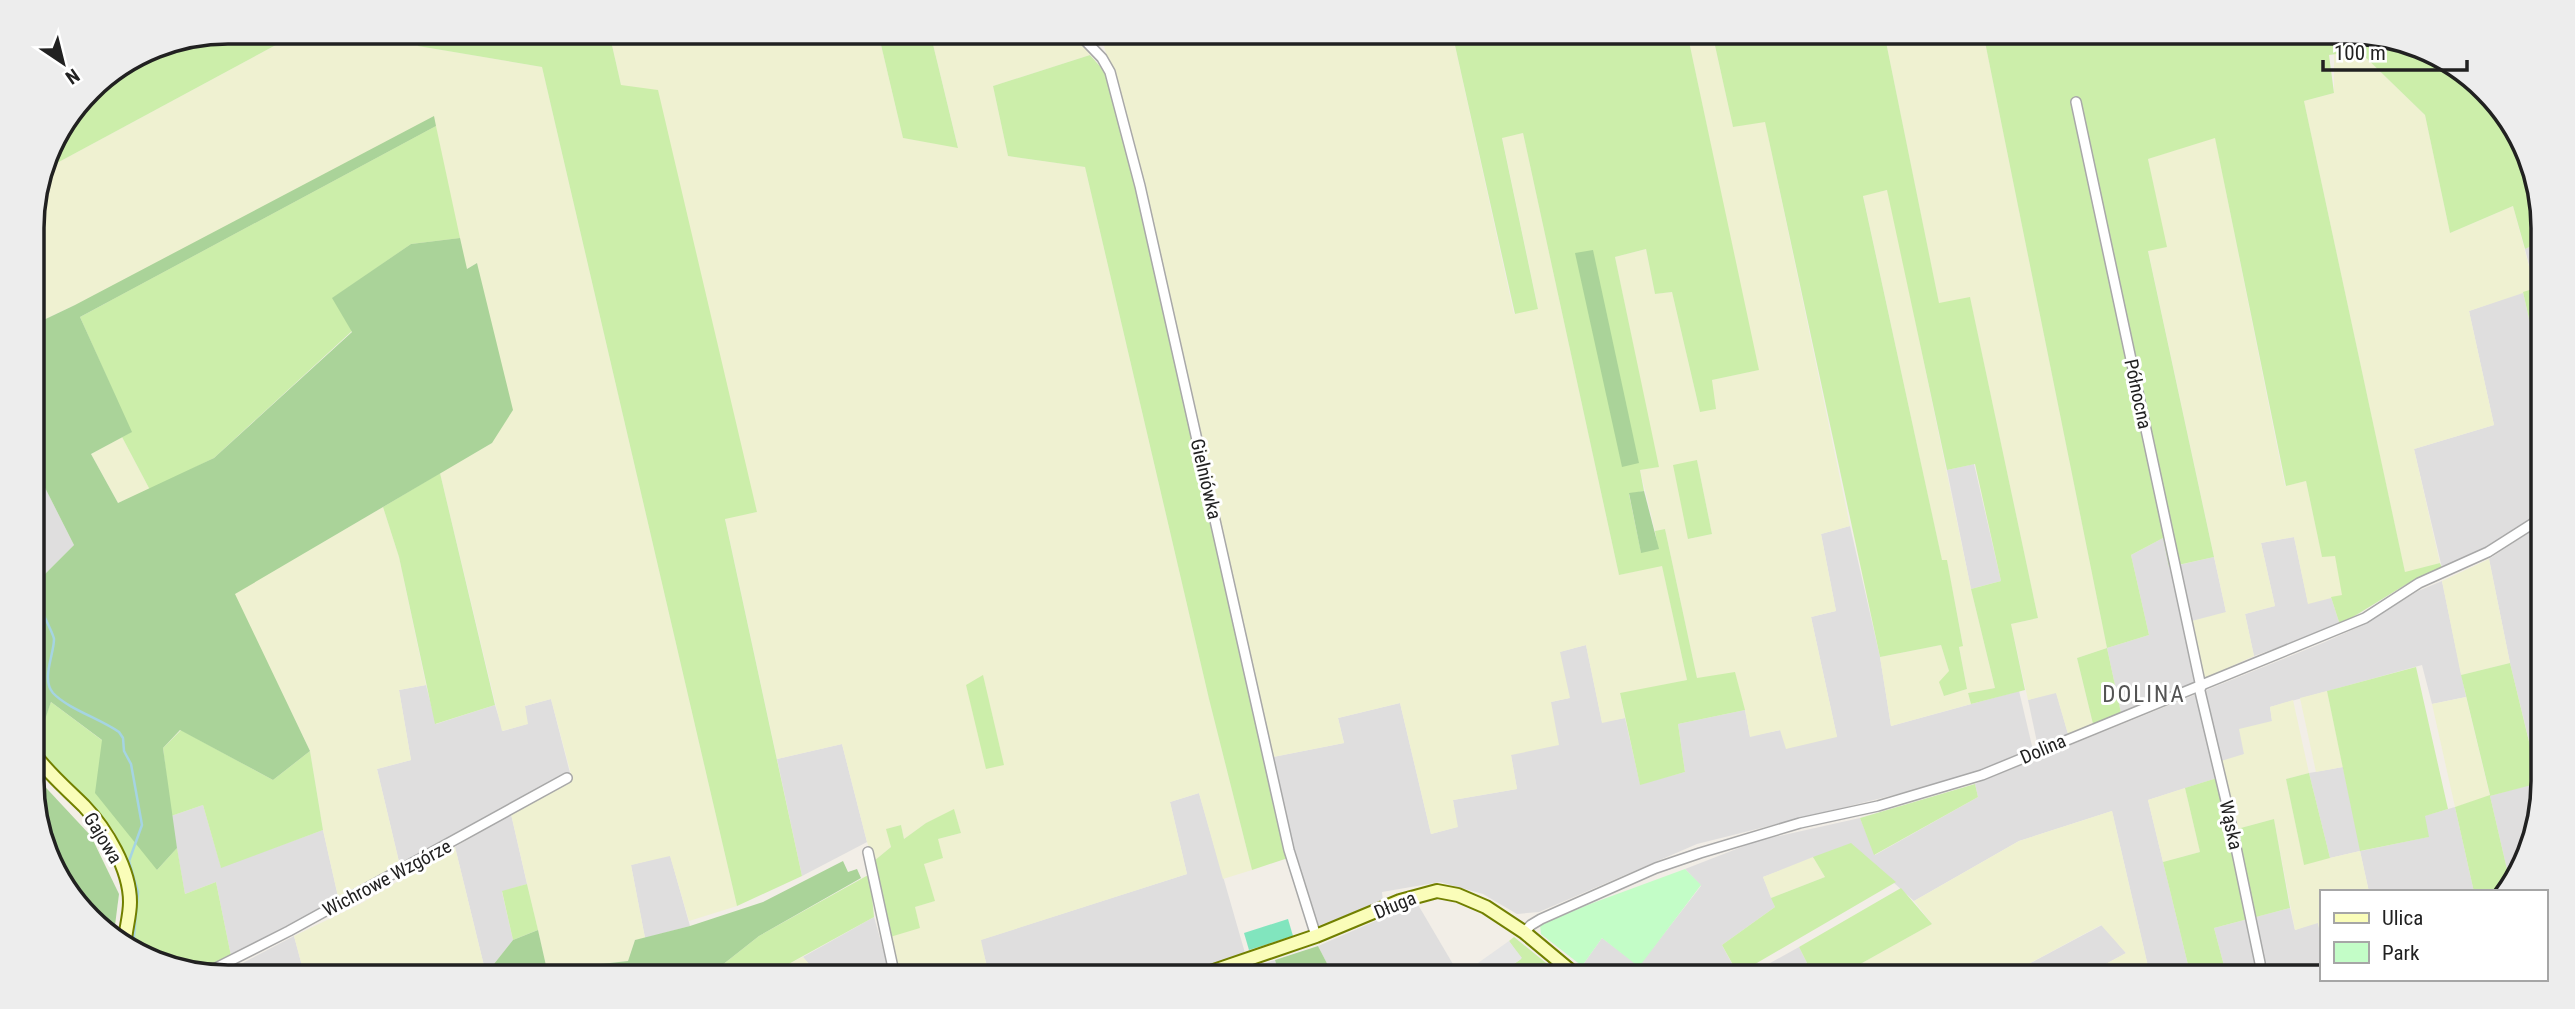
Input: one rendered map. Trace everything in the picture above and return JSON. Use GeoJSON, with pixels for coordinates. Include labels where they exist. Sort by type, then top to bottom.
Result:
{"type":"FeatureCollection","features":[{"type":"Feature","properties":{"kind":"street","name":"Gielniówka"},"geometry":{"type":"LineString","coordinates":[[1089,44],[1102,58],[1110,72],[1143,200],[1289,850],[1316,936]]}},
{"type":"Feature","properties":{"kind":"street","name":"Północna"},"geometry":{"type":"LineString","coordinates":[[2076,102],[2200,687]]}},
{"type":"Feature","properties":{"kind":"street","name":"Dolina"},"geometry":{"type":"LineString","coordinates":[[1524,932],[1541,919],[1656,868],[1800,823],[1878,806],[1964,781],[2200,687],[2365,618],[2419,583],[2488,552],[2531,525]]}},
{"type":"Feature","properties":{"kind":"street","name":"Wąska"},"geometry":{"type":"LineString","coordinates":[[2200,687],[2260,963]]}},
{"type":"Feature","properties":{"kind":"street","name":"Gajowa"},"geometry":{"type":"LineString","coordinates":[[44,767],[85,807],[121,864],[130,902],[126,934]]}},
{"type":"Feature","properties":{"kind":"street","name":"Wichrowe Wzgórze"},"geometry":{"type":"LineString","coordinates":[[222,965],[289,931],[567,778]]}},
{"type":"Feature","properties":{"kind":"street"},"geometry":{"type":"LineString","coordinates":[[868,852],[892,965]]}},
{"type":"Feature","properties":{"kind":"street","name":"Długa"},"geometry":{"type":"LineString","coordinates":[[1231,965],[1316,936],[1400,901],[1437,891],[1458,895],[1486,906],[1524,932],[1564,965]]}},
{"type":"Feature","properties":{"kind":"shaded area"},"geometry":{"type":"Polygon","coordinates":[[[2531,246],[2531,273],[2525,249],[2531,246]]]}},
{"type":"Feature","properties":{"kind":"shaded area"},"geometry":{"type":"Polygon","coordinates":[[[2523,292],[2531,327],[2531,521],[2486,550],[2442,568],[2414,449],[2494,425],[2469,311],[2523,292]]]}},
{"type":"Feature","properties":{"kind":"shaded area"},"geometry":{"type":"Polygon","coordinates":[[[1974,464],[2001,581],[1971,589],[1947,470],[1974,464]]]}},
{"type":"Feature","properties":{"kind":"shaded area"},"geometry":{"type":"Polygon","coordinates":[[[44,486],[74,545],[44,575],[44,486]]]}},
{"type":"Feature","properties":{"kind":"shaded area"},"geometry":{"type":"Polygon","coordinates":[[[1850,526],[1880,657],[1891,726],[2019,691],[2033,750],[1986,769],[1906,792],[1697,844],[1539,912],[1517,914],[1483,894],[1440,882],[1382,892],[1383,901],[1315,927],[1273,757],[1344,743],[1338,718],[1400,703],[1431,834],[1457,827],[1453,800],[1517,789],[1511,755],[1551,702],[1569,698],[1559,652],[1586,645],[1602,722],[1625,718],[1640,784],[1685,772],[1678,724],[1745,710],[1750,736],[1781,730],[1837,737],[1811,617],[1836,611],[1821,534],[1850,526]]]}},
{"type":"Feature","properties":{"kind":"shaded area"},"geometry":{"type":"Polygon","coordinates":[[[2531,531],[2531,749],[2510,663],[2489,559],[2531,531]]]}},
{"type":"Feature","properties":{"kind":"shaded area"},"geometry":{"type":"Polygon","coordinates":[[[2294,537],[2308,603],[2331,597],[2340,625],[2254,656],[2245,614],[2275,606],[2261,543],[2294,537]]]}},
{"type":"Feature","properties":{"kind":"shaded area"},"geometry":{"type":"Polygon","coordinates":[[[2163,538],[2170,567],[2214,557],[2226,612],[2197,682],[2121,713],[2107,648],[2149,635],[2131,555],[2163,538]]]}},
{"type":"Feature","properties":{"kind":"shaded area"},"geometry":{"type":"Polygon","coordinates":[[[2442,581],[2466,697],[2432,704],[2422,665],[2270,707],[2272,721],[2244,754],[2217,778],[2148,800],[2188,965],[2148,965],[2112,811],[2019,841],[1914,901],[1851,844],[1763,877],[1775,907],[1722,945],[1733,965],[1640,965],[1701,886],[1685,869],[1757,841],[1860,818],[1875,855],[1978,797],[1975,784],[2325,642],[2361,626],[2418,591],[2442,581]]]}},
{"type":"Feature","properties":{"kind":"shaded area"},"geometry":{"type":"Polygon","coordinates":[[[426,685],[436,724],[495,705],[503,731],[527,724],[525,706],[551,699],[570,773],[400,866],[377,769],[411,760],[399,690],[426,685]]]}},
{"type":"Feature","properties":{"kind":"shaded area"},"geometry":{"type":"Polygon","coordinates":[[[2056,692],[2068,734],[2038,747],[2028,700],[2056,692]]]}},
{"type":"Feature","properties":{"kind":"shaded area"},"geometry":{"type":"Polygon","coordinates":[[[842,744],[867,842],[802,876],[777,759],[842,744]]]}},
{"type":"Feature","properties":{"kind":"shaded area"},"geometry":{"type":"Polygon","coordinates":[[[2343,767],[2361,851],[2428,837],[2424,816],[2455,807],[2474,890],[2369,890],[2360,851],[2330,858],[2309,773],[2343,767]]]}},
{"type":"Feature","properties":{"kind":"shaded area"},"geometry":{"type":"Polygon","coordinates":[[[2531,784],[2528,817],[2507,870],[2490,796],[2531,784]]]}},
{"type":"Feature","properties":{"kind":"shaded area"},"geometry":{"type":"Polygon","coordinates":[[[1199,793],[1245,953],[1210,965],[987,965],[980,940],[1187,874],[1170,802],[1199,793]]]}},
{"type":"Feature","properties":{"kind":"shaded area"},"geometry":{"type":"Polygon","coordinates":[[[203,805],[221,867],[323,830],[339,901],[231,956],[216,882],[185,894],[171,816],[203,805]]]}},
{"type":"Feature","properties":{"kind":"shaded area"},"geometry":{"type":"Polygon","coordinates":[[[511,814],[527,884],[502,892],[513,940],[493,965],[484,965],[455,847],[511,814]]]}},
{"type":"Feature","properties":{"kind":"shaded area"},"geometry":{"type":"Polygon","coordinates":[[[670,855],[690,926],[645,938],[631,865],[670,855]]]}},
{"type":"Feature","properties":{"kind":"shaded area"},"geometry":{"type":"Polygon","coordinates":[[[1417,903],[1453,965],[1328,965],[1318,946],[1417,903]]]}},
{"type":"Feature","properties":{"kind":"shaded area"},"geometry":{"type":"Polygon","coordinates":[[[2290,908],[2295,930],[2318,922],[2320,965],[2224,965],[2214,928],[2290,908]]]}},
{"type":"Feature","properties":{"kind":"shaded area"},"geometry":{"type":"Polygon","coordinates":[[[874,917],[888,965],[810,965],[803,957],[874,917]]]}},
{"type":"Feature","properties":{"kind":"shaded area"},"geometry":{"type":"Polygon","coordinates":[[[2102,925],[2126,953],[2104,965],[2027,965],[2102,925]]]}},
{"type":"Feature","properties":{"kind":"shaded area"},"geometry":{"type":"Polygon","coordinates":[[[294,936],[302,965],[239,965],[294,936]]]}},
{"type":"Feature","properties":{"kind":"shaded area"},"geometry":{"type":"Polygon","coordinates":[[[1602,938],[1638,965],[1583,965],[1602,938]]]}},
{"type":"Feature","properties":{"kind":"shaded area"},"geometry":{"type":"Polygon","coordinates":[[[1509,941],[1522,958],[1512,965],[1478,963],[1509,941]]]}},
{"type":"Feature","properties":{"kind":"shaded area"},"geometry":{"type":"Polygon","coordinates":[[[1799,947],[1807,963],[1803,965],[1767,965],[1799,947]]]}},
{"type":"Feature","properties":{"kind":"shaded area"},"geometry":{"type":"Polygon","coordinates":[[[1275,960],[1276,965],[1259,965],[1275,960]]]}},
{"type":"Feature","properties":{"kind":"green space"},"geometry":{"type":"Polygon","coordinates":[[[228,44],[278,44],[56,163],[82,116],[107,89],[136,68],[180,50],[228,44]]]}},
{"type":"Feature","properties":{"kind":"green space"},"geometry":{"type":"Polygon","coordinates":[[[278,44],[418,44],[542,67],[737,906],[689,921],[670,856],[631,865],[645,938],[635,940],[628,961],[592,965],[546,965],[511,814],[572,778],[551,699],[525,706],[528,724],[502,731],[440,473],[492,443],[477,263],[467,269],[75,305],[44,320],[44,216],[50,180],[56,163],[278,44]]]}},
{"type":"Feature","properties":{"kind":"green space"},"geometry":{"type":"Polygon","coordinates":[[[612,44],[881,44],[903,138],[958,147],[933,44],[1081,44],[1090,55],[993,86],[1008,156],[1085,167],[1209,699],[1252,870],[1223,879],[1199,793],[1170,802],[1187,874],[981,940],[986,965],[897,965],[890,937],[915,907],[934,901],[924,864],[938,839],[961,833],[954,810],[926,823],[904,839],[901,825],[887,829],[891,847],[874,861],[842,744],[777,759],[725,518],[757,512],[621,85],[612,44]]]}},
{"type":"Feature","properties":{"kind":"green space"},"geometry":{"type":"Polygon","coordinates":[[[612,44],[621,85],[658,90],[757,512],[725,519],[802,876],[737,906],[542,67],[418,46],[612,44]]]}},
{"type":"Feature","properties":{"kind":"green space"},"geometry":{"type":"Polygon","coordinates":[[[881,44],[933,44],[958,148],[903,138],[881,44]]]}},
{"type":"Feature","properties":{"kind":"green space"},"geometry":{"type":"Polygon","coordinates":[[[1103,44],[1455,44],[1514,314],[1538,308],[1502,137],[1523,133],[1619,575],[1662,565],[1687,680],[1620,694],[1625,718],[1602,723],[1586,645],[1560,652],[1570,698],[1551,702],[1559,745],[1511,755],[1517,789],[1453,800],[1458,827],[1431,834],[1400,703],[1338,718],[1344,743],[1273,757],[1144,186],[1103,44]]]}},
{"type":"Feature","properties":{"kind":"green space"},"geometry":{"type":"Polygon","coordinates":[[[1455,44],[1690,44],[1759,370],[1712,380],[1716,409],[1700,412],[1672,292],[1655,294],[1646,249],[1615,257],[1659,467],[1640,470],[1644,491],[1629,494],[1641,552],[1658,549],[1655,531],[1665,529],[1697,678],[1735,672],[1745,710],[1678,724],[1685,772],[1640,785],[1620,693],[1687,680],[1662,566],[1619,575],[1523,133],[1502,138],[1538,309],[1515,314],[1455,44]]]}},
{"type":"Feature","properties":{"kind":"green space"},"geometry":{"type":"Polygon","coordinates":[[[1690,44],[1715,44],[1733,127],[1765,121],[1850,526],[1821,534],[1836,611],[1811,617],[1837,737],[1786,749],[1780,730],[1750,737],[1745,710],[1697,678],[1665,529],[1655,531],[1640,470],[1658,467],[1615,257],[1646,249],[1655,294],[1672,292],[1700,412],[1712,380],[1758,370],[1690,44]],[[1697,460],[1688,539],[1712,534],[1697,460]]]}},
{"type":"Feature","properties":{"kind":"green space"},"geometry":{"type":"Polygon","coordinates":[[[1715,44],[1886,44],[1939,303],[1970,297],[2038,618],[2011,624],[2025,690],[1971,704],[1968,693],[1995,688],[1971,589],[2001,581],[1975,464],[1947,470],[1887,190],[1863,196],[1942,560],[1947,560],[1963,646],[1959,647],[1967,689],[1944,696],[1939,682],[1949,671],[1941,645],[1880,657],[1765,122],[1733,127],[1715,44]]]}},
{"type":"Feature","properties":{"kind":"green space"},"geometry":{"type":"Polygon","coordinates":[[[1886,44],[1985,44],[2107,648],[2077,658],[2093,724],[2068,734],[2056,693],[2028,700],[2011,624],[2038,618],[1970,298],[1939,304],[1886,44]]]}},
{"type":"Feature","properties":{"kind":"green space"},"geometry":{"type":"Polygon","coordinates":[[[1985,44],[2371,45],[2406,54],[2439,68],[2477,98],[2507,136],[2525,180],[2530,204],[2531,246],[2525,249],[2513,206],[2450,233],[2425,115],[2359,51],[2329,55],[2334,93],[2304,101],[2405,572],[2440,563],[2442,568],[2405,585],[2340,625],[2331,597],[2342,595],[2335,556],[2322,557],[2306,481],[2286,486],[2215,138],[2148,159],[2167,247],[2148,251],[2214,557],[2169,567],[2163,538],[2131,555],[2149,635],[2107,648],[1985,44]]]}},
{"type":"Feature","properties":{"kind":"green space"},"geometry":{"type":"Polygon","coordinates":[[[2359,51],[2425,115],[2450,233],[2513,206],[2531,274],[2531,290],[2469,311],[2494,425],[2414,449],[2440,563],[2405,573],[2304,101],[2334,93],[2334,54],[2359,51]]]}},
{"type":"Feature","properties":{"kind":"green space"},"geometry":{"type":"Polygon","coordinates":[[[1090,55],[1105,72],[1134,175],[1288,858],[1252,870],[1209,699],[1085,167],[1008,156],[993,86],[1090,55]]]}},
{"type":"Feature","properties":{"kind":"green space"},"geometry":{"type":"Polygon","coordinates":[[[434,116],[436,126],[80,317],[132,432],[91,454],[118,503],[214,458],[352,332],[332,298],[411,244],[460,238],[467,269],[477,263],[513,410],[492,443],[235,594],[310,751],[273,780],[180,730],[163,748],[177,848],[157,870],[95,793],[102,740],[51,702],[44,722],[44,575],[74,545],[44,486],[44,320],[434,116]]]}},
{"type":"Feature","properties":{"kind":"green space"},"geometry":{"type":"Polygon","coordinates":[[[436,126],[460,238],[411,244],[333,298],[352,331],[214,458],[150,490],[122,437],[131,432],[80,317],[436,126]]]}},
{"type":"Feature","properties":{"kind":"green space"},"geometry":{"type":"Polygon","coordinates":[[[2215,137],[2285,486],[2306,481],[2322,556],[2335,555],[2343,595],[2308,604],[2294,537],[2261,543],[2275,606],[2245,614],[2254,656],[2197,682],[2184,623],[2226,612],[2148,250],[2166,247],[2148,159],[2215,137]]]}},
{"type":"Feature","properties":{"kind":"green space"},"geometry":{"type":"Polygon","coordinates":[[[1888,190],[1971,589],[1995,688],[1968,693],[1971,704],[1891,726],[1880,657],[1941,645],[1949,671],[1944,696],[1967,689],[1959,646],[1963,645],[1947,561],[1942,561],[1863,195],[1888,190]]]}},
{"type":"Feature","properties":{"kind":"green space"},"geometry":{"type":"Polygon","coordinates":[[[1593,250],[1639,463],[1622,467],[1575,253],[1593,250]]]}},
{"type":"Feature","properties":{"kind":"green space"},"geometry":{"type":"Polygon","coordinates":[[[2531,289],[2531,327],[2523,292],[2531,289]]]}},
{"type":"Feature","properties":{"kind":"green space"},"geometry":{"type":"Polygon","coordinates":[[[122,437],[150,490],[118,503],[91,454],[122,437]]]}},
{"type":"Feature","properties":{"kind":"green space"},"geometry":{"type":"Polygon","coordinates":[[[1697,460],[1712,534],[1688,539],[1673,465],[1697,460]]]}},
{"type":"Feature","properties":{"kind":"green space"},"geometry":{"type":"Polygon","coordinates":[[[440,473],[495,705],[435,724],[399,557],[383,507],[440,473]]]}},
{"type":"Feature","properties":{"kind":"green space"},"geometry":{"type":"Polygon","coordinates":[[[1644,491],[1659,549],[1641,553],[1629,493],[1644,491]]]}},
{"type":"Feature","properties":{"kind":"green space"},"geometry":{"type":"Polygon","coordinates":[[[383,507],[399,557],[426,685],[399,690],[411,760],[377,769],[400,866],[339,901],[323,830],[310,751],[234,594],[383,507]]]}},
{"type":"Feature","properties":{"kind":"green space"},"geometry":{"type":"Polygon","coordinates":[[[2489,559],[2510,663],[2461,675],[2442,581],[2489,559]]]}},
{"type":"Feature","properties":{"kind":"green space"},"geometry":{"type":"Polygon","coordinates":[[[2107,648],[2121,713],[2093,724],[2077,658],[2107,648]]]}},
{"type":"Feature","properties":{"kind":"green space"},"geometry":{"type":"Polygon","coordinates":[[[2510,663],[2531,750],[2531,785],[2490,796],[2507,870],[2495,890],[2474,890],[2455,807],[2490,795],[2461,675],[2510,663]]]}},
{"type":"Feature","properties":{"kind":"green space"},"geometry":{"type":"Polygon","coordinates":[[[2416,667],[2448,809],[2425,816],[2429,837],[2360,851],[2327,691],[2416,667]]]}},
{"type":"Feature","properties":{"kind":"green space"},"geometry":{"type":"Polygon","coordinates":[[[983,675],[1004,765],[986,769],[966,685],[983,675]]]}},
{"type":"Feature","properties":{"kind":"green space"},"geometry":{"type":"Polygon","coordinates":[[[2327,691],[2343,767],[2316,772],[2300,698],[2327,691]]]}},
{"type":"Feature","properties":{"kind":"green space"},"geometry":{"type":"Polygon","coordinates":[[[2466,697],[2490,796],[2455,807],[2432,704],[2466,697]]]}},
{"type":"Feature","properties":{"kind":"green space"},"geometry":{"type":"Polygon","coordinates":[[[2293,700],[2309,773],[2286,779],[2304,864],[2360,851],[2369,890],[2320,890],[2320,934],[2318,923],[2295,930],[2274,819],[2237,829],[2221,761],[2244,754],[2239,729],[2272,721],[2270,707],[2293,700]]]}},
{"type":"Feature","properties":{"kind":"green space"},"geometry":{"type":"Polygon","coordinates":[[[51,702],[103,741],[157,870],[177,848],[185,894],[216,882],[231,956],[212,964],[204,964],[169,955],[132,937],[136,897],[133,873],[114,831],[44,761],[44,720],[51,702]]]}},
{"type":"Feature","properties":{"kind":"green space"},"geometry":{"type":"Polygon","coordinates":[[[181,730],[273,780],[310,751],[323,830],[221,868],[203,805],[171,816],[163,748],[181,730]]]}},
{"type":"Feature","properties":{"kind":"green space"},"geometry":{"type":"Polygon","coordinates":[[[2309,773],[2330,858],[2304,865],[2286,779],[2309,773]]]}},
{"type":"Feature","properties":{"kind":"green space"},"geometry":{"type":"Polygon","coordinates":[[[2217,778],[2248,919],[2214,928],[2224,965],[2188,965],[2163,862],[2200,852],[2185,788],[2217,778]]]}},
{"type":"Feature","properties":{"kind":"green space"},"geometry":{"type":"Polygon","coordinates":[[[1975,784],[1978,797],[1874,855],[1860,818],[1975,784]]]}},
{"type":"Feature","properties":{"kind":"green space"},"geometry":{"type":"Polygon","coordinates":[[[44,786],[91,836],[119,894],[115,926],[89,902],[63,862],[47,817],[44,786]]]}},
{"type":"Feature","properties":{"kind":"green space"},"geometry":{"type":"Polygon","coordinates":[[[2185,788],[2200,852],[2163,862],[2148,800],[2185,788]]]}},
{"type":"Feature","properties":{"kind":"green space"},"geometry":{"type":"Polygon","coordinates":[[[954,809],[961,833],[938,839],[943,858],[924,864],[935,901],[915,907],[920,928],[890,937],[874,861],[891,847],[886,829],[901,825],[904,839],[926,823],[954,809]]]}},
{"type":"Feature","properties":{"kind":"green space"},"geometry":{"type":"Polygon","coordinates":[[[2112,811],[2148,965],[2104,965],[2126,953],[2101,925],[2026,965],[1859,965],[1932,924],[1914,901],[2019,841],[2112,811]]]}},
{"type":"Feature","properties":{"kind":"green space"},"geometry":{"type":"Polygon","coordinates":[[[2274,819],[2290,908],[2256,917],[2237,829],[2274,819]]]}},
{"type":"Feature","properties":{"kind":"green space"},"geometry":{"type":"Polygon","coordinates":[[[1851,843],[1896,882],[1753,965],[1733,965],[1722,945],[1775,907],[1771,898],[1825,877],[1813,857],[1851,843]]]}},
{"type":"Feature","properties":{"kind":"green space"},"geometry":{"type":"Polygon","coordinates":[[[455,847],[484,965],[302,965],[294,936],[362,903],[455,847]]]}},
{"type":"Feature","properties":{"kind":"green space"},"geometry":{"type":"Polygon","coordinates":[[[1813,857],[1825,877],[1771,898],[1763,877],[1813,857]]]}},
{"type":"Feature","properties":{"kind":"green space"},"geometry":{"type":"Polygon","coordinates":[[[843,861],[848,872],[857,869],[861,878],[759,936],[722,965],[592,965],[628,961],[635,940],[690,926],[763,902],[843,861]]]}},
{"type":"Feature","properties":{"kind":"green space"},"geometry":{"type":"Polygon","coordinates":[[[1685,869],[1701,885],[1641,965],[1636,965],[1602,938],[1581,965],[1541,934],[1540,925],[1685,869]]]}},
{"type":"Feature","properties":{"kind":"green space"},"geometry":{"type":"Polygon","coordinates":[[[870,874],[874,917],[787,965],[722,965],[759,936],[870,874]]]}},
{"type":"Feature","properties":{"kind":"green space"},"geometry":{"type":"Polygon","coordinates":[[[527,884],[538,930],[513,940],[502,891],[527,884]]]}},
{"type":"Feature","properties":{"kind":"green space"},"geometry":{"type":"Polygon","coordinates":[[[1901,888],[1932,924],[1859,965],[1803,965],[1807,963],[1799,947],[1901,888]]]}},
{"type":"Feature","properties":{"kind":"green space"},"geometry":{"type":"Polygon","coordinates":[[[1288,919],[1293,936],[1249,950],[1244,933],[1288,919]]]}},
{"type":"Feature","properties":{"kind":"green space"},"geometry":{"type":"Polygon","coordinates":[[[538,930],[546,965],[493,965],[513,940],[538,930]]]}},
{"type":"Feature","properties":{"kind":"green space"},"geometry":{"type":"Polygon","coordinates":[[[1514,937],[1549,965],[1513,965],[1521,959],[1509,941],[1514,937]]]}},
{"type":"Feature","properties":{"kind":"green space"},"geometry":{"type":"Polygon","coordinates":[[[1318,946],[1328,965],[1276,965],[1275,960],[1318,946]]]}},
{"type":"Feature","properties":{"kind":"green space"},"geometry":{"type":"Polygon","coordinates":[[[803,957],[810,965],[786,965],[803,957]]]}},
{"type":"Feature","properties":{"kind":"waterway"},"geometry":{"type":"LineString","coordinates":[[44,616],[54,639],[48,674],[53,693],[67,704],[119,732],[131,764],[142,825],[129,861],[138,892],[134,938]]}},
{"type":"Feature","properties":{"kind":"district","name":"DOLINA"},"geometry":{"type":"Point","coordinates":[2144,694]}}]}
